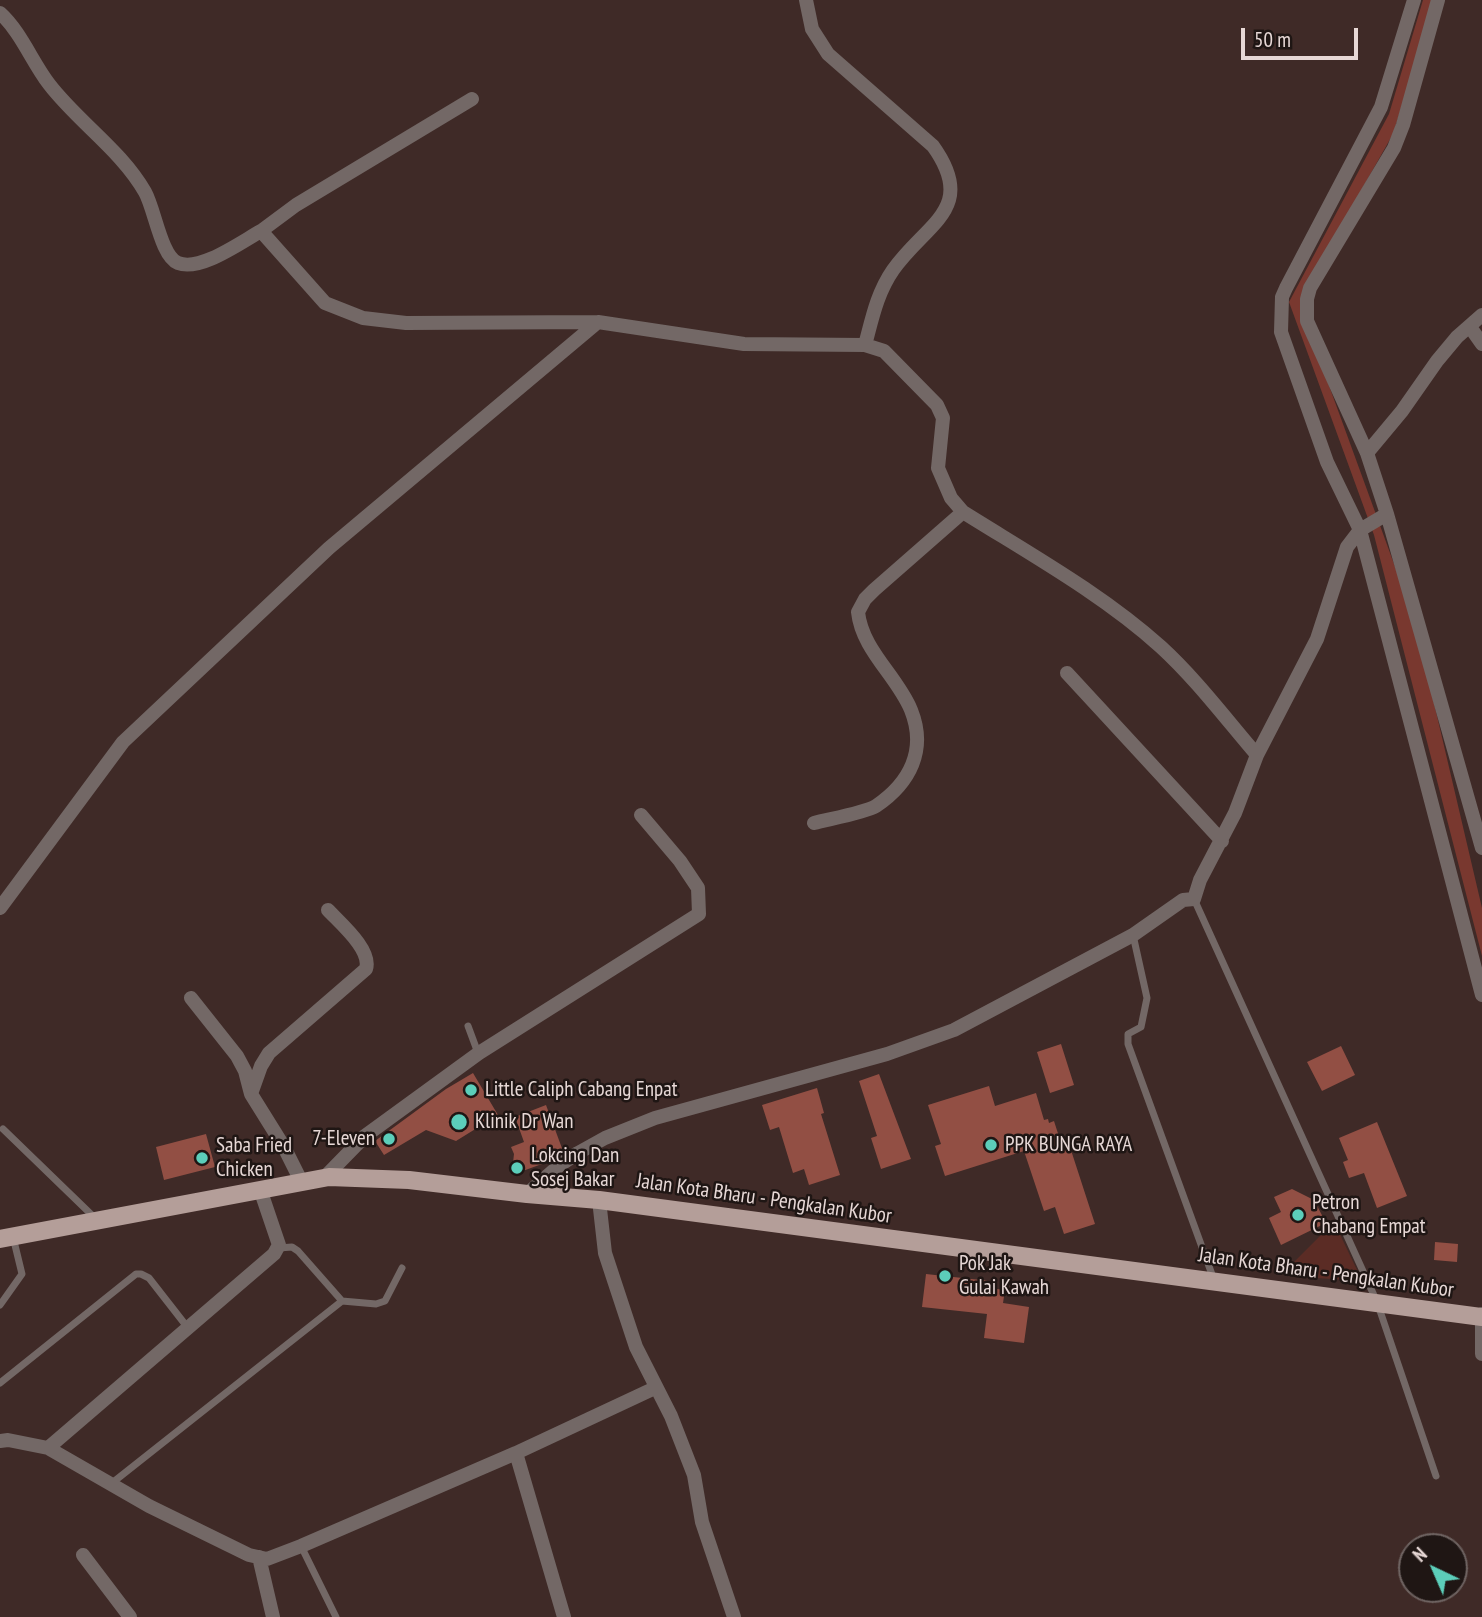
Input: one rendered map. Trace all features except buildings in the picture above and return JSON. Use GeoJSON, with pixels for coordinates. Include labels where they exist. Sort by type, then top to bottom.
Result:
{"type":"FeatureCollection","features":[{"type":"Feature","properties":{"kind":"main road","name":"Jalan Kota Bharu - Pengkalan Kubor"},"geometry":{"type":"LineString","coordinates":[[6,1238],[301,1181],[324,1178],[410,1181],[599,1200],[1482,1316]]}},
{"type":"Feature","properties":{"kind":"street"},"geometry":{"type":"LineString","coordinates":[[806,0],[812,29],[828,54],[933,146],[946,164],[952,184],[948,206],[893,270],[882,289],[865,345]]}},
{"type":"Feature","properties":{"kind":"street"},"geometry":{"type":"LineString","coordinates":[[1414,0],[1381,107],[1282,297],[1281,332],[1327,462],[1374,521],[1482,848]]}},
{"type":"Feature","properties":{"kind":"street"},"geometry":{"type":"LineString","coordinates":[[1438,0],[1398,138],[1318,273],[1307,299],[1307,321],[1367,453],[1374,521],[1482,995]]}},
{"type":"Feature","properties":{"kind":"street"},"geometry":{"type":"LineString","coordinates":[[0,13],[51,87],[116,153],[144,190],[165,250],[172,260],[189,266],[198,265],[261,231],[296,205],[472,99]]}},
{"type":"Feature","properties":{"kind":"street"},"geometry":{"type":"LineString","coordinates":[[261,231],[315,295],[352,316],[406,323],[598,322],[744,344],[865,345],[884,351],[942,412],[938,468],[951,498],[963,512],[1084,589],[1152,640],[1177,664],[1257,755]]}},
{"type":"Feature","properties":{"kind":"street"},"geometry":{"type":"LineString","coordinates":[[1367,453],[1402,411],[1437,360],[1457,337],[1482,315]]}},
{"type":"Feature","properties":{"kind":"street"},"geometry":{"type":"LineString","coordinates":[[0,908],[124,741],[329,548],[598,322]]}},
{"type":"Feature","properties":{"kind":"street"},"geometry":{"type":"LineString","coordinates":[[1470,327],[1482,344]]}},
{"type":"Feature","properties":{"kind":"street"},"geometry":{"type":"LineString","coordinates":[[814,823],[874,807],[909,775],[919,742],[911,710],[867,641],[858,612],[874,590],[963,512]]}},
{"type":"Feature","properties":{"kind":"street"},"geometry":{"type":"LineString","coordinates":[[527,1194],[561,1164],[606,1138],[671,1112],[785,1084],[887,1054],[954,1030],[1133,934],[1183,900],[1194,899],[1200,880],[1235,813],[1257,755],[1317,639],[1347,547],[1374,521]]}},
{"type":"Feature","properties":{"kind":"street"},"geometry":{"type":"LineString","coordinates":[[1067,673],[1222,841]]}},
{"type":"Feature","properties":{"kind":"street"},"geometry":{"type":"LineString","coordinates":[[324,1178],[365,1136],[479,1053],[699,914],[698,888],[680,861],[641,815]]}},
{"type":"Feature","properties":{"kind":"street"},"geometry":{"type":"LineString","coordinates":[[251,1094],[269,1053],[366,969],[368,963],[364,951],[328,910]]}},
{"type":"Feature","properties":{"kind":"street"},"geometry":{"type":"LineString","coordinates":[[191,998],[237,1056],[245,1071],[251,1094],[284,1147],[301,1181]]}},
{"type":"Feature","properties":{"kind":"street"},"geometry":{"type":"LineString","coordinates":[[48,1448],[279,1248],[260,1189]]}},
{"type":"Feature","properties":{"kind":"street"},"geometry":{"type":"LineString","coordinates":[[599,1200],[605,1253],[636,1347],[671,1416],[694,1475],[702,1522],[734,1617]]}},
{"type":"Feature","properties":{"kind":"street"},"geometry":{"type":"LineString","coordinates":[[1482,1316],[1482,1354]]}},
{"type":"Feature","properties":{"kind":"street"},"geometry":{"type":"LineString","coordinates":[[0,1441],[8,1440],[48,1448],[149,1506],[249,1555],[267,1559],[516,1453],[655,1388]]}},
{"type":"Feature","properties":{"kind":"street"},"geometry":{"type":"LineString","coordinates":[[516,1453],[564,1617]]}},
{"type":"Feature","properties":{"kind":"street"},"geometry":{"type":"LineString","coordinates":[[83,1555],[130,1617]]}},
{"type":"Feature","properties":{"kind":"street"},"geometry":{"type":"LineString","coordinates":[[259,1557],[273,1617]]}},
{"type":"Feature","properties":{"kind":"lane"},"geometry":{"type":"LineString","coordinates":[[1194,899],[1377,1302],[1436,1476]]}},
{"type":"Feature","properties":{"kind":"lane"},"geometry":{"type":"LineString","coordinates":[[1133,934],[1147,998],[1141,1027],[1128,1034],[1128,1044],[1215,1280]]}},
{"type":"Feature","properties":{"kind":"lane"},"geometry":{"type":"LineString","coordinates":[[468,1026],[479,1053]]}},
{"type":"Feature","properties":{"kind":"lane"},"geometry":{"type":"LineString","coordinates":[[3,1129],[98,1220]]}},
{"type":"Feature","properties":{"kind":"lane"},"geometry":{"type":"LineString","coordinates":[[0,1305],[21,1278],[23,1271],[6,1238]]}},
{"type":"Feature","properties":{"kind":"lane"},"geometry":{"type":"LineString","coordinates":[[279,1248],[292,1247],[298,1251],[342,1301]]}},
{"type":"Feature","properties":{"kind":"lane"},"geometry":{"type":"LineString","coordinates":[[111,1484],[342,1301],[376,1304],[385,1301],[402,1268]]}},
{"type":"Feature","properties":{"kind":"lane"},"geometry":{"type":"LineString","coordinates":[[0,1383],[136,1274],[149,1278],[188,1328]]}},
{"type":"Feature","properties":{"kind":"lane"},"geometry":{"type":"LineString","coordinates":[[302,1546],[336,1617]]}},
{"type":"Feature","properties":{"kind":"shaded area"},"geometry":{"type":"Polygon","coordinates":[[[1423,0],[1435,0],[1393,134],[1301,297],[1316,350],[1405,594],[1426,669],[1482,908],[1482,956],[1374,535],[1289,302],[1389,114],[1423,0]]]}},
{"type":"Feature","properties":{"kind":"shaded area"},"geometry":{"type":"Polygon","coordinates":[[[1334,1222],[1357,1270],[1347,1280],[1300,1277],[1293,1263],[1334,1222]]]}},
{"type":"Feature","properties":{"kind":"place","name":"Little Caliph Cabang Enpat"},"geometry":{"type":"Point","coordinates":[471,1090]}},
{"type":"Feature","properties":{"kind":"place","name":"Klinik Dr Wan"},"geometry":{"type":"Point","coordinates":[459,1122]}},
{"type":"Feature","properties":{"kind":"place","name":"7-Eleven"},"geometry":{"type":"Point","coordinates":[389,1139]}},
{"type":"Feature","properties":{"kind":"place","name":"PPK BUNGA RAYA"},"geometry":{"type":"Point","coordinates":[991,1145]}},
{"type":"Feature","properties":{"kind":"place","name":"Saba Fried Chicken"},"geometry":{"type":"Point","coordinates":[202,1158]}},
{"type":"Feature","properties":{"kind":"place","name":"Lokcing Dan Sosej Bakar"},"geometry":{"type":"Point","coordinates":[517,1168]}},
{"type":"Feature","properties":{"kind":"place","name":"Petron Chabang Empat"},"geometry":{"type":"Point","coordinates":[1298,1215]}},
{"type":"Feature","properties":{"kind":"place","name":"Pok Jak Gulai Kawah"},"geometry":{"type":"Point","coordinates":[945,1276]}}]}
